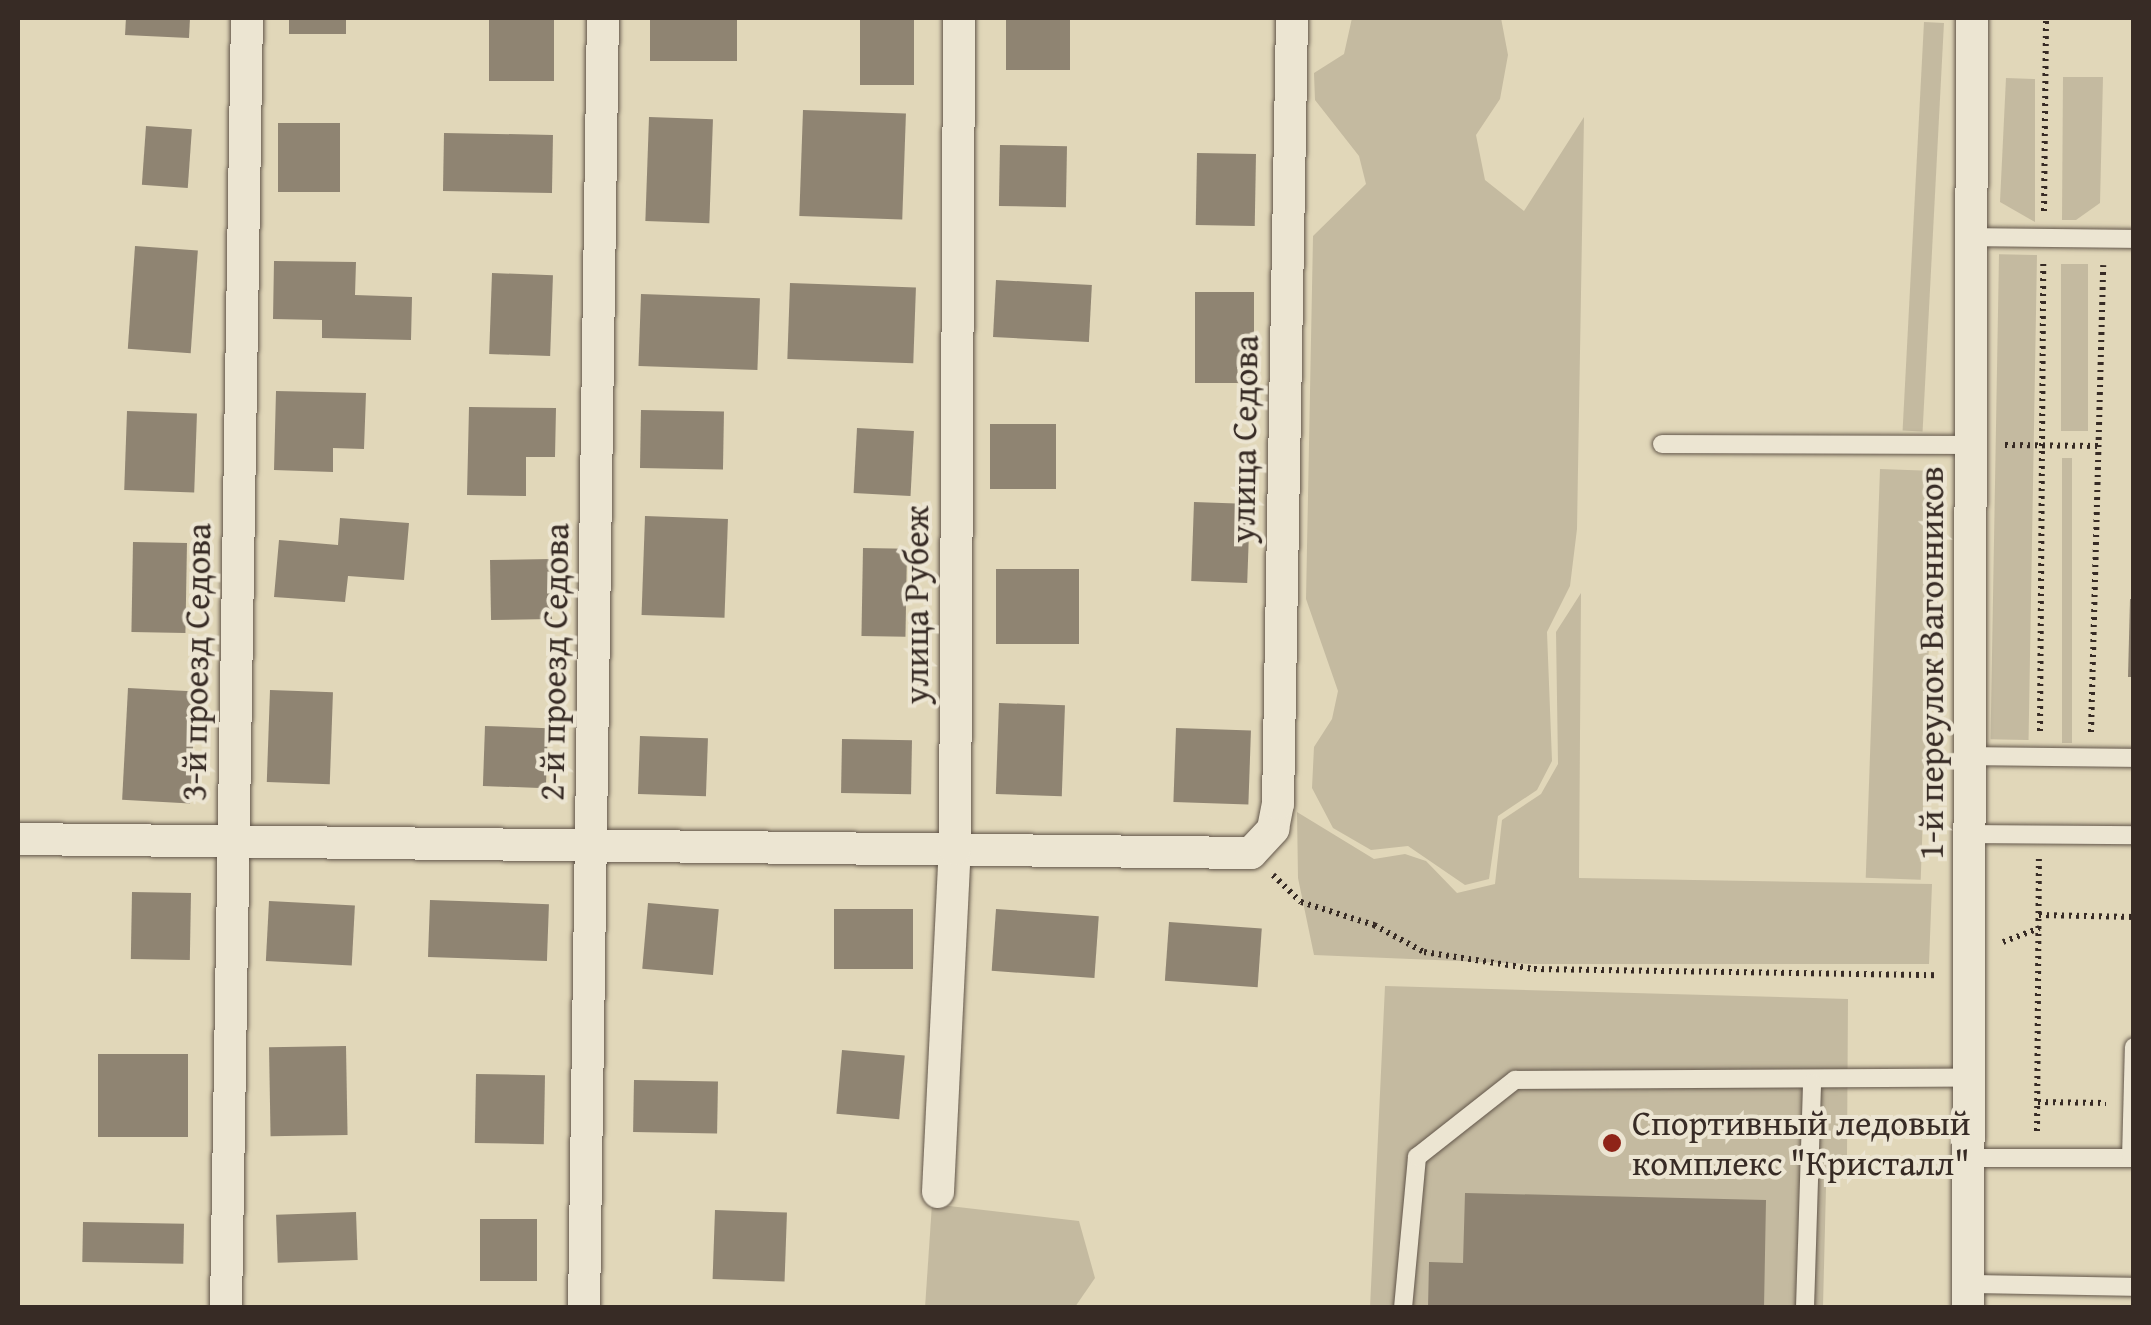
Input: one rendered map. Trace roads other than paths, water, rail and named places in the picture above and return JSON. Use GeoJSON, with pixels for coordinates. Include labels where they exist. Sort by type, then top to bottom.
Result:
{"type":"FeatureCollection","features":[{"type":"Feature","properties":{"kind":"street","name":"3-й проезд Седова"},"geometry":{"type":"LineString","coordinates":[[226,1308],[247,18]]}},
{"type":"Feature","properties":{"kind":"street","name":"2-й проезд Седова"},"geometry":{"type":"LineString","coordinates":[[584,1308],[603,18]]}},
{"type":"Feature","properties":{"kind":"street","name":"улица Рубеж"},"geometry":{"type":"LineString","coordinates":[[938,1192],[955,849],[960,18]]}},
{"type":"Feature","properties":{"kind":"street","name":"улица Седова"},"geometry":{"type":"LineString","coordinates":[[955,849],[1251,853],[1273,829],[1278,804],[1292,18]]}},
{"type":"Feature","properties":{"kind":"street","name":"1-й переулок Вагонников"},"geometry":{"type":"LineString","coordinates":[[1968,1296],[1972,18]]}},
{"type":"Feature","properties":{"kind":"street"},"geometry":{"type":"LineString","coordinates":[[18,839],[955,849]]}},
{"type":"Feature","properties":{"kind":"lane"},"geometry":{"type":"LineString","coordinates":[[1971,237],[2134,239]]}},
{"type":"Feature","properties":{"kind":"lane"},"geometry":{"type":"LineString","coordinates":[[1662,444],[1971,445]]}},
{"type":"Feature","properties":{"kind":"lane"},"geometry":{"type":"LineString","coordinates":[[1970,756],[2134,758]]}},
{"type":"Feature","properties":{"kind":"lane"},"geometry":{"type":"LineString","coordinates":[[1972,834],[2134,835]]}},
{"type":"Feature","properties":{"kind":"lane"},"geometry":{"type":"LineString","coordinates":[[1968,1145],[2132,1158],[2134,1047]]}},
{"type":"Feature","properties":{"kind":"lane"},"geometry":{"type":"LineString","coordinates":[[1404,1308],[1416,1157],[1516,1080],[1812,1082],[1968,1078]]}},
{"type":"Feature","properties":{"kind":"lane"},"geometry":{"type":"LineString","coordinates":[[1805,1308],[1812,1082]]}},
{"type":"Feature","properties":{"kind":"lane"},"geometry":{"type":"LineString","coordinates":[[1968,1296],[2134,1287]]}},
{"type":"Feature","properties":{"kind":"place","name":"Спортивный ледовый комплекс \"Кристалл\""},"geometry":{"type":"Point","coordinates":[1612,1143]}}]}
